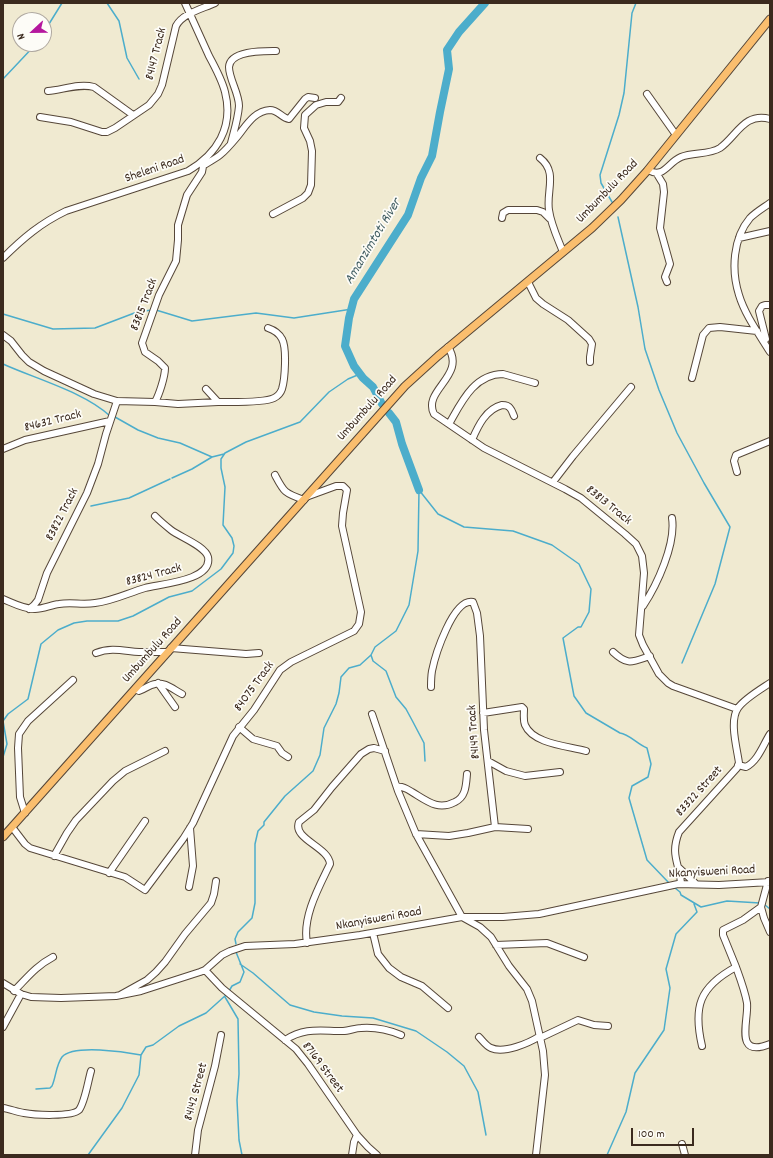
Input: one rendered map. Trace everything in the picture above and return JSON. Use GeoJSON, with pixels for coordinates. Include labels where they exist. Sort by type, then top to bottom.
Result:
{"type":"FeatureCollection","features":[{"type":"Feature","properties":{"kind":"main road","name":"Umbumbulu Road"},"geometry":{"type":"LineString","coordinates":[[3,837],[388,404],[420,372],[592,228],[621,200],[648,170],[770,19]]}},
{"type":"Feature","properties":{"kind":"street","name":"Sheleni Road"},"geometry":{"type":"LineString","coordinates":[[3,258],[30,232],[51,218],[66,211],[188,172],[204,163],[209,157],[223,135],[228,112],[227,101],[225,90],[185,3]]}},
{"type":"Feature","properties":{"kind":"street","name":"84147 Track"},"geometry":{"type":"LineString","coordinates":[[40,117],[71,122],[107,132],[115,128],[133,114],[149,105],[158,94],[162,85],[176,26],[180,19],[215,3]]}},
{"type":"Feature","properties":{"kind":"street"},"geometry":{"type":"LineString","coordinates":[[231,143],[239,106],[230,64],[242,54],[276,51]]}},
{"type":"Feature","properties":{"kind":"street"},"geometry":{"type":"LineString","coordinates":[[48,91],[90,86],[99,90],[133,114]]}},
{"type":"Feature","properties":{"kind":"street"},"geometry":{"type":"LineString","coordinates":[[647,94],[676,135]]}},
{"type":"Feature","properties":{"kind":"street"},"geometry":{"type":"LineString","coordinates":[[204,163],[219,156],[247,123],[259,113],[271,110],[288,119],[302,101],[308,96],[315,98]]}},
{"type":"Feature","properties":{"kind":"street"},"geometry":{"type":"LineString","coordinates":[[305,115],[316,105],[326,102],[338,102],[341,98]]}},
{"type":"Feature","properties":{"kind":"street"},"geometry":{"type":"LineString","coordinates":[[273,214],[303,198],[308,193],[312,180],[310,140],[304,126],[305,115],[302,101]]}},
{"type":"Feature","properties":{"kind":"street"},"geometry":{"type":"LineString","coordinates":[[657,174],[662,172],[676,160],[688,155],[720,148],[740,127],[749,121],[762,118],[770,119]]}},
{"type":"Feature","properties":{"kind":"street"},"geometry":{"type":"LineString","coordinates":[[540,158],[545,162],[549,170],[549,206],[552,221],[563,252]]}},
{"type":"Feature","properties":{"kind":"street","name":"83815 Track"},"geometry":{"type":"LineString","coordinates":[[155,402],[160,391],[165,368],[145,352],[142,343],[160,294],[176,261],[178,225],[187,195],[202,172],[204,163]]}},
{"type":"Feature","properties":{"kind":"street"},"geometry":{"type":"LineString","coordinates":[[648,170],[657,174],[663,184],[664,192],[660,228],[670,266],[665,277],[667,282]]}},
{"type":"Feature","properties":{"kind":"street"},"geometry":{"type":"LineString","coordinates":[[766,340],[757,331],[739,296],[735,282],[734,261],[739,238],[743,228],[751,218],[770,203]]}},
{"type":"Feature","properties":{"kind":"street"},"geometry":{"type":"LineString","coordinates":[[502,218],[503,213],[508,210],[537,210],[543,212],[552,221]]}},
{"type":"Feature","properties":{"kind":"street"},"geometry":{"type":"LineString","coordinates":[[739,238],[770,231]]}},
{"type":"Feature","properties":{"kind":"street"},"geometry":{"type":"LineString","coordinates":[[528,282],[532,292],[542,304],[568,320],[590,339],[592,344],[590,362]]}},
{"type":"Feature","properties":{"kind":"street"},"geometry":{"type":"LineString","coordinates":[[770,305],[762,306],[759,311],[770,352]]}},
{"type":"Feature","properties":{"kind":"street"},"geometry":{"type":"LineString","coordinates":[[692,378],[703,336],[709,328],[720,327],[757,331]]}},
{"type":"Feature","properties":{"kind":"street"},"geometry":{"type":"LineString","coordinates":[[3,335],[11,341],[29,362],[44,371],[94,394],[117,401],[178,404],[267,400],[276,397],[282,389],[284,344],[278,334],[268,328]]}},
{"type":"Feature","properties":{"kind":"street","name":"83813 Track"},"geometry":{"type":"LineString","coordinates":[[448,348],[453,356],[453,365],[451,371],[435,396],[432,404],[434,414],[472,440],[504,459],[573,493],[625,534],[639,550],[643,560],[644,573],[639,635],[659,674],[672,686],[737,709]]}},
{"type":"Feature","properties":{"kind":"street"},"geometry":{"type":"LineString","coordinates":[[448,424],[468,392],[486,377],[502,374],[535,383]]}},
{"type":"Feature","properties":{"kind":"street"},"geometry":{"type":"LineString","coordinates":[[553,482],[631,387]]}},
{"type":"Feature","properties":{"kind":"street"},"geometry":{"type":"LineString","coordinates":[[206,389],[218,402]]}},
{"type":"Feature","properties":{"kind":"street","name":"83822 Track"},"geometry":{"type":"LineString","coordinates":[[29,608],[34,606],[38,600],[46,574],[87,493],[98,464],[117,401]]}},
{"type":"Feature","properties":{"kind":"street"},"geometry":{"type":"LineString","coordinates":[[472,440],[479,424],[493,409],[507,405],[514,416]]}},
{"type":"Feature","properties":{"kind":"street","name":"84632 Track"},"geometry":{"type":"LineString","coordinates":[[3,449],[25,440],[110,421]]}},
{"type":"Feature","properties":{"kind":"street"},"geometry":{"type":"LineString","coordinates":[[737,472],[734,461],[736,455],[770,441]]}},
{"type":"Feature","properties":{"kind":"street"},"geometry":{"type":"LineString","coordinates":[[275,474],[284,491],[290,495],[305,498]]}},
{"type":"Feature","properties":{"kind":"street","name":"84075 Track"},"geometry":{"type":"LineString","coordinates":[[109,873],[125,877],[145,890],[190,828],[213,782],[231,740],[239,727],[254,710],[277,674],[284,666],[350,633],[356,628],[360,620],[361,612],[342,526],[347,490],[343,486],[336,486],[305,498]]}},
{"type":"Feature","properties":{"kind":"street","name":"83824 Track"},"geometry":{"type":"LineString","coordinates":[[29,608],[42,608],[60,604],[89,604],[101,602],[150,587],[184,581],[197,575],[206,564],[208,559],[206,554],[199,547],[170,530],[155,516]]}},
{"type":"Feature","properties":{"kind":"street"},"geometry":{"type":"LineString","coordinates":[[642,608],[655,588],[662,569],[672,532],[672,518]]}},
{"type":"Feature","properties":{"kind":"street"},"geometry":{"type":"LineString","coordinates":[[3,599],[29,608]]}},
{"type":"Feature","properties":{"kind":"street","name":"84149 Track"},"geometry":{"type":"LineString","coordinates":[[431,687],[431,673],[434,660],[452,617],[458,608],[463,604],[473,602],[478,613],[483,713],[495,827]]}},
{"type":"Feature","properties":{"kind":"street"},"geometry":{"type":"LineString","coordinates":[[96,653],[104,650],[116,649],[139,652],[170,650],[246,654],[259,653]]}},
{"type":"Feature","properties":{"kind":"street"},"geometry":{"type":"LineString","coordinates":[[613,652],[623,661],[627,662],[636,661],[650,656]]}},
{"type":"Feature","properties":{"kind":"street"},"geometry":{"type":"LineString","coordinates":[[25,813],[20,797],[18,748],[19,734],[28,721],[73,680]]}},
{"type":"Feature","properties":{"kind":"street"},"geometry":{"type":"LineString","coordinates":[[158,683],[175,707]]}},
{"type":"Feature","properties":{"kind":"street"},"geometry":{"type":"LineString","coordinates":[[135,689],[140,691],[158,683],[182,694]]}},
{"type":"Feature","properties":{"kind":"street"},"geometry":{"type":"LineString","coordinates":[[737,709],[770,683]]}},
{"type":"Feature","properties":{"kind":"street"},"geometry":{"type":"LineString","coordinates":[[483,713],[522,707],[524,709],[526,726],[537,738],[546,742],[586,751]]}},
{"type":"Feature","properties":{"kind":"street","name":"83322 Street"},"geometry":{"type":"LineString","coordinates":[[681,884],[675,851],[675,845],[679,832],[738,765],[734,722],[737,709]]}},
{"type":"Feature","properties":{"kind":"street"},"geometry":{"type":"LineString","coordinates":[[372,714],[397,787],[416,834],[462,917],[473,922],[486,932],[530,995],[540,1037],[546,1075],[536,1155]]}},
{"type":"Feature","properties":{"kind":"street"},"geometry":{"type":"LineString","coordinates":[[239,727],[253,739],[277,746],[282,753],[288,757]]}},
{"type":"Feature","properties":{"kind":"street"},"geometry":{"type":"LineString","coordinates":[[738,765],[746,767],[749,765],[756,758],[770,734]]}},
{"type":"Feature","properties":{"kind":"street"},"geometry":{"type":"LineString","coordinates":[[307,943],[305,932],[308,918],[330,861],[327,855],[302,835],[299,831],[299,822],[314,810],[356,758],[374,748],[385,751]]}},
{"type":"Feature","properties":{"kind":"street"},"geometry":{"type":"LineString","coordinates":[[54,856],[66,833],[76,820],[116,778],[125,771],[165,751]]}},
{"type":"Feature","properties":{"kind":"street"},"geometry":{"type":"LineString","coordinates":[[488,761],[506,771],[525,776],[560,772]]}},
{"type":"Feature","properties":{"kind":"street"},"geometry":{"type":"LineString","coordinates":[[397,787],[404,788],[437,805],[445,806],[458,801],[464,793],[467,774]]}},
{"type":"Feature","properties":{"kind":"street"},"geometry":{"type":"LineString","coordinates":[[12,827],[30,848],[109,873],[145,821]]}},
{"type":"Feature","properties":{"kind":"street"},"geometry":{"type":"LineString","coordinates":[[416,834],[449,836],[468,834],[495,827],[528,829]]}},
{"type":"Feature","properties":{"kind":"street"},"geometry":{"type":"LineString","coordinates":[[189,887],[193,866],[190,828]]}},
{"type":"Feature","properties":{"kind":"street"},"geometry":{"type":"LineString","coordinates":[[678,867],[696,884]]}},
{"type":"Feature","properties":{"kind":"street"},"geometry":{"type":"LineString","coordinates":[[119,995],[122,992],[147,980],[165,962],[187,930],[211,903],[216,881]]}},
{"type":"Feature","properties":{"kind":"street"},"geometry":{"type":"LineString","coordinates":[[769,882],[761,907],[770,932]]}},
{"type":"Feature","properties":{"kind":"street","name":"Nkanyisweni Road"},"geometry":{"type":"LineString","coordinates":[[3,984],[21,994],[44,998],[119,995],[141,991],[205,970],[222,955],[239,947],[252,945],[277,946],[307,943],[462,917],[539,914],[681,884],[719,885],[769,882]]}},
{"type":"Feature","properties":{"kind":"street"},"geometry":{"type":"LineString","coordinates":[[761,907],[743,920],[723,930],[723,935],[736,967],[746,1001],[747,1007],[744,1029],[746,1040],[750,1045],[756,1048],[762,1048],[770,1044]]}},
{"type":"Feature","properties":{"kind":"street"},"geometry":{"type":"LineString","coordinates":[[372,933],[378,954],[389,968],[401,977],[422,986],[448,1008]]}},
{"type":"Feature","properties":{"kind":"street"},"geometry":{"type":"LineString","coordinates":[[496,945],[547,943],[584,957]]}},
{"type":"Feature","properties":{"kind":"street"},"geometry":{"type":"LineString","coordinates":[[14,991],[34,970],[53,957]]}},
{"type":"Feature","properties":{"kind":"street"},"geometry":{"type":"LineString","coordinates":[[702,1046],[699,1033],[698,1015],[702,999],[707,990],[715,981],[736,967]]}},
{"type":"Feature","properties":{"kind":"street","name":"87169 Street"},"geometry":{"type":"LineString","coordinates":[[205,970],[222,988],[296,1049],[357,1135],[365,1145],[377,1155]]}},
{"type":"Feature","properties":{"kind":"street"},"geometry":{"type":"LineString","coordinates":[[3,1027],[21,994]]}},
{"type":"Feature","properties":{"kind":"street"},"geometry":{"type":"LineString","coordinates":[[479,1037],[489,1047],[497,1050],[513,1048],[525,1044],[578,1020],[594,1025],[608,1026]]}},
{"type":"Feature","properties":{"kind":"street"},"geometry":{"type":"LineString","coordinates":[[285,1040],[297,1033],[307,1030],[344,1031],[361,1028],[390,1031],[401,1035]]}},
{"type":"Feature","properties":{"kind":"street","name":"84142 Street"},"geometry":{"type":"LineString","coordinates":[[195,1155],[198,1130],[215,1066],[221,1035]]}},
{"type":"Feature","properties":{"kind":"street"},"geometry":{"type":"LineString","coordinates":[[3,1108],[30,1114],[66,1114],[74,1112],[79,1109],[82,1103],[91,1071]]}},
{"type":"Feature","properties":{"kind":"street"},"geometry":{"type":"LineString","coordinates":[[352,1155],[354,1142],[357,1135]]}},
{"type":"Feature","properties":{"kind":"street"},"geometry":{"type":"LineString","coordinates":[[682,1144],[685,1155]]}},
{"type":"Feature","properties":{"kind":"waterway"},"geometry":{"type":"LineString","coordinates":[[52,19],[62,3]]}},
{"type":"Feature","properties":{"kind":"waterway"},"geometry":{"type":"LineString","coordinates":[[107,3],[119,21],[127,58],[139,79]]}},
{"type":"Feature","properties":{"kind":"waterway","name":"Amanzimtoti River"},"geometry":{"type":"LineString","coordinates":[[382,404],[373,387],[363,378],[354,366],[345,346],[349,318],[354,299],[408,215],[421,178],[432,156],[449,69],[447,50],[459,32],[485,3]]}},
{"type":"Feature","properties":{"kind":"waterway"},"geometry":{"type":"LineString","coordinates":[[612,202],[601,183],[600,175],[619,115],[624,93],[632,13],[636,3]]}},
{"type":"Feature","properties":{"kind":"waterway"},"geometry":{"type":"LineString","coordinates":[[3,79],[28,52]]}},
{"type":"Feature","properties":{"kind":"waterway"},"geometry":{"type":"LineString","coordinates":[[618,217],[638,307],[645,349],[659,390],[677,433],[730,527],[715,584],[682,663]]}},
{"type":"Feature","properties":{"kind":"waterway"},"geometry":{"type":"LineString","coordinates":[[156,310],[192,321],[256,313],[294,318],[352,309]]}},
{"type":"Feature","properties":{"kind":"waterway"},"geometry":{"type":"LineString","coordinates":[[3,314],[53,329],[95,328],[137,312],[152,310]]}},
{"type":"Feature","properties":{"kind":"waterway"},"geometry":{"type":"LineString","coordinates":[[3,364],[73,393],[99,407],[110,416]]}},
{"type":"Feature","properties":{"kind":"waterway"},"geometry":{"type":"LineString","coordinates":[[3,757],[7,744],[3,721],[8,714],[28,699],[41,644],[58,630],[74,623],[87,621],[118,621],[133,616],[169,597],[192,591],[221,569],[233,553],[234,546],[232,538],[223,525],[225,487],[221,468],[221,459],[225,453],[246,442],[300,422],[329,392],[348,379],[360,374]]}},
{"type":"Feature","properties":{"kind":"waterway"},"geometry":{"type":"LineString","coordinates":[[389,413],[396,422],[402,444],[419,490]]}},
{"type":"Feature","properties":{"kind":"waterway"},"geometry":{"type":"LineString","coordinates":[[115,417],[138,430],[158,438],[180,443],[212,457]]}},
{"type":"Feature","properties":{"kind":"waterway"},"geometry":{"type":"LineString","coordinates":[[172,478],[192,469],[212,457],[224,454]]}},
{"type":"Feature","properties":{"kind":"waterway"},"geometry":{"type":"LineString","coordinates":[[91,506],[129,498],[170,479]]}},
{"type":"Feature","properties":{"kind":"waterway"},"geometry":{"type":"LineString","coordinates":[[419,490],[438,514],[464,527],[513,531],[552,545],[579,564],[591,589],[589,612],[581,627],[578,627],[563,638],[574,696],[586,713],[620,733],[627,735],[647,748],[651,764],[648,777],[632,786],[629,798],[647,860],[669,883]]}},
{"type":"Feature","properties":{"kind":"waterway"},"geometry":{"type":"LineString","coordinates":[[236,944],[235,939],[238,932],[252,918],[255,903],[255,844],[258,831],[285,796],[313,771],[320,755],[324,728],[336,704],[341,677],[349,668],[360,665],[371,655],[375,647],[396,631],[409,605],[418,551],[419,490]]}},
{"type":"Feature","properties":{"kind":"waterway"},"geometry":{"type":"LineString","coordinates":[[371,655],[373,661],[386,671],[396,697],[406,709],[424,743],[425,761]]}},
{"type":"Feature","properties":{"kind":"waterway"},"geometry":{"type":"LineString","coordinates":[[675,888],[681,895],[701,907],[727,901],[760,903]]}},
{"type":"Feature","properties":{"kind":"waterway"},"geometry":{"type":"LineString","coordinates":[[607,1155],[626,1112],[635,1073],[664,1030],[670,988],[666,969],[676,934],[697,912],[694,904]]}},
{"type":"Feature","properties":{"kind":"waterway"},"geometry":{"type":"LineString","coordinates":[[765,905],[770,909]]}},
{"type":"Feature","properties":{"kind":"waterway"},"geometry":{"type":"LineString","coordinates":[[229,991],[232,986],[240,982],[244,972],[236,952]]}},
{"type":"Feature","properties":{"kind":"waterway"},"geometry":{"type":"LineString","coordinates":[[240,964],[253,973],[290,1005],[314,1012],[373,1018],[416,1031],[447,1052],[464,1066],[478,1092],[486,1135]]}},
{"type":"Feature","properties":{"kind":"waterway"},"geometry":{"type":"LineString","coordinates":[[36,1089],[50,1088],[52,1086],[60,1060],[68,1053],[100,1050],[141,1055],[146,1047],[153,1045],[179,1026],[206,1013],[226,995]]}},
{"type":"Feature","properties":{"kind":"waterway"},"geometry":{"type":"LineString","coordinates":[[225,997],[238,1019],[239,1074],[237,1100],[239,1140],[242,1155]]}},
{"type":"Feature","properties":{"kind":"waterway"},"geometry":{"type":"LineString","coordinates":[[88,1155],[122,1108],[139,1075],[141,1055]]}}]}
